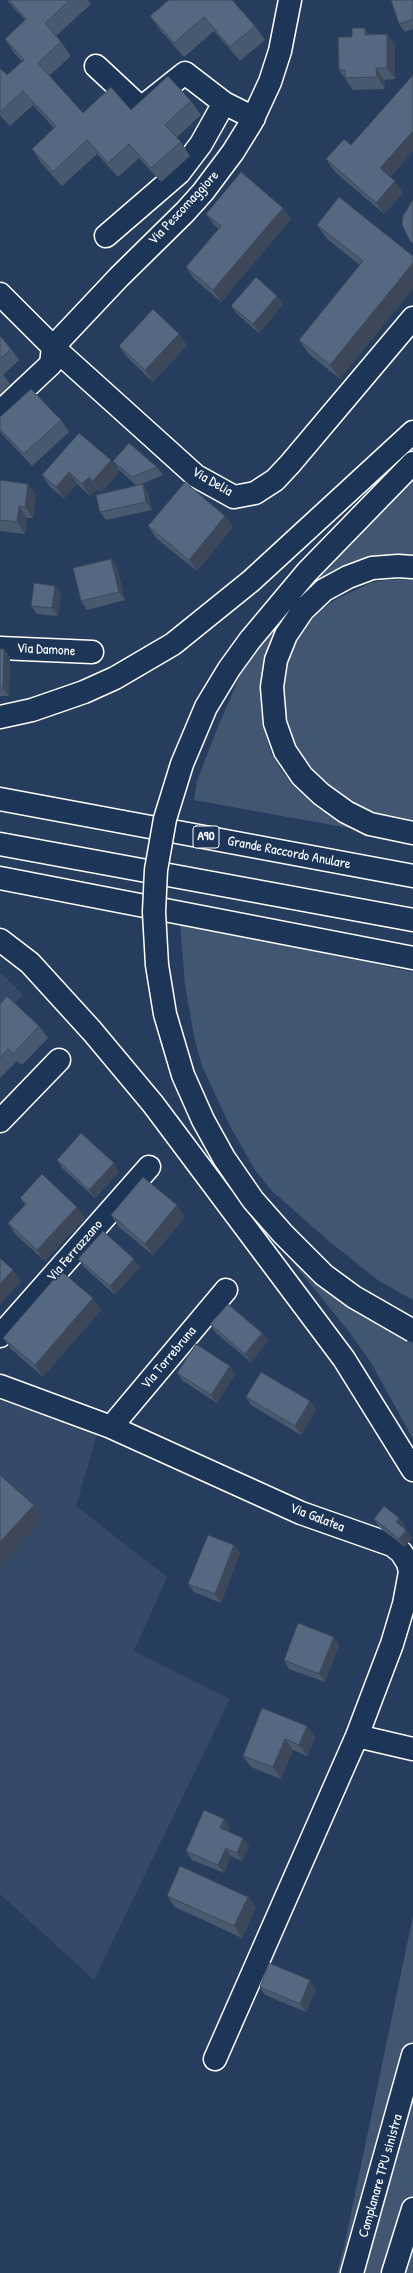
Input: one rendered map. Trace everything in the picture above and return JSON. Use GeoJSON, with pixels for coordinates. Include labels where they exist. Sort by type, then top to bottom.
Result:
{"type":"FeatureCollection","features":[{"type":"Feature","properties":{"kind":"main road","name":"Via Pescomaggiore"},"geometry":{"type":"LineString","coordinates":[[53,347],[118,277],[187,209],[219,172],[254,118],[276,67],[290,0]]}},
{"type":"Feature","properties":{"kind":"main road"},"geometry":{"type":"LineString","coordinates":[[96,66],[141,108],[185,73],[224,103],[254,118]]}},
{"type":"Feature","properties":{"kind":"main road"},"geometry":{"type":"LineString","coordinates":[[106,236],[179,173],[201,144],[224,103]]}},
{"type":"Feature","properties":{"kind":"main road"},"geometry":{"type":"LineString","coordinates":[[166,184],[187,209]]}},
{"type":"Feature","properties":{"kind":"main road","name":"Via Delia"},"geometry":{"type":"LineString","coordinates":[[0,294],[53,347],[196,476],[234,497],[255,494],[265,487],[302,451],[413,318]]}},
{"type":"Feature","properties":{"kind":"main road"},"geometry":{"type":"LineString","coordinates":[[0,412],[51,364],[53,347]]}},
{"type":"Feature","properties":{"kind":"main road"},"geometry":{"type":"LineString","coordinates":[[0,717],[32,710],[84,692],[116,678],[163,650],[251,581],[413,432]]}},
{"type":"Feature","properties":{"kind":"main road"},"geometry":{"type":"LineString","coordinates":[[413,463],[307,572],[250,640],[229,669],[206,707],[182,764],[165,819],[156,870],[154,912],[157,965],[165,1014],[183,1075],[203,1120],[224,1158],[253,1200],[288,1239],[324,1275],[354,1297],[413,1331]]}},
{"type":"Feature","properties":{"kind":"main road"},"geometry":{"type":"LineString","coordinates":[[413,567],[398,566],[372,568],[348,577],[324,590],[303,610],[286,635],[276,660],[272,687],[275,723],[285,751],[302,776],[321,794],[346,812],[370,824],[413,833]]}},
{"type":"Feature","properties":{"kind":"main road","name":"Via Damone"},"geometry":{"type":"LineString","coordinates":[[0,648],[92,652]]}},
{"type":"Feature","properties":{"kind":"main road","name":"Grande Raccordo Anulare"},"geometry":{"type":"LineString","coordinates":[[0,799],[413,876]]}},
{"type":"Feature","properties":{"kind":"main road"},"geometry":{"type":"LineString","coordinates":[[0,844],[413,920]]}},
{"type":"Feature","properties":{"kind":"main road"},"geometry":{"type":"LineString","coordinates":[[0,878],[413,958]]}},
{"type":"Feature","properties":{"kind":"main road"},"geometry":{"type":"LineString","coordinates":[[0,940],[30,963],[77,1014],[153,1104],[344,1359],[413,1470]]}},
{"type":"Feature","properties":{"kind":"main road"},"geometry":{"type":"LineString","coordinates":[[0,1121],[59,1060]]}},
{"type":"Feature","properties":{"kind":"main road","name":"Via Ferrazzano"},"geometry":{"type":"LineString","coordinates":[[0,1336],[149,1167]]}},
{"type":"Feature","properties":{"kind":"main road","name":"Via Torrebruna"},"geometry":{"type":"LineString","coordinates":[[111,1426],[226,1290]]}},
{"type":"Feature","properties":{"kind":"main road","name":"Via Galatea"},"geometry":{"type":"LineString","coordinates":[[0,1386],[111,1426],[301,1513],[392,1545],[401,1552],[408,1563],[410,1572],[404,1604],[392,1644],[357,1736],[214,2059]]}},
{"type":"Feature","properties":{"kind":"main road"},"geometry":{"type":"LineString","coordinates":[[357,1736],[413,1749]]}},
{"type":"Feature","properties":{"kind":"main road","name":"Complanare TPU sinistra"},"geometry":{"type":"LineString","coordinates":[[352,2273],[360,2249],[413,2055]]}},
{"type":"Feature","properties":{"kind":"main road"},"geometry":{"type":"LineString","coordinates":[[395,2267],[413,2209]]}},
{"type":"Feature","properties":{"kind":"shaded area"},"geometry":{"type":"Polygon","coordinates":[[[413,471],[413,556],[354,563],[325,577],[307,590],[281,624],[267,650],[263,668],[260,696],[263,726],[271,753],[283,773],[317,808],[346,823],[371,832],[194,800],[197,781],[242,671],[267,631],[413,471]]]}},
{"type":"Feature","properties":{"kind":"shaded area"},"geometry":{"type":"Polygon","coordinates":[[[413,579],[413,820],[372,812],[348,802],[324,785],[303,764],[290,741],[283,717],[282,693],[287,656],[319,611],[333,601],[370,583],[387,580],[413,579]]]}},
{"type":"Feature","properties":{"kind":"shaded area"},"geometry":{"type":"Polygon","coordinates":[[[180,923],[413,972],[413,1300],[379,1281],[330,1242],[273,1192],[255,1170],[229,1124],[202,1066],[194,1036],[185,985],[180,923]]]}},
{"type":"Feature","properties":{"kind":"shaded area"},"geometry":{"type":"Polygon","coordinates":[[[0,972],[23,995],[0,1020],[0,972]]]}},
{"type":"Feature","properties":{"kind":"shaded area"},"geometry":{"type":"Polygon","coordinates":[[[290,1259],[334,1297],[364,1317],[413,1343],[413,1439],[370,1361],[350,1333],[290,1259]]]}},
{"type":"Feature","properties":{"kind":"shaded area"},"geometry":{"type":"Polygon","coordinates":[[[0,1392],[98,1431],[76,1506],[167,1577],[134,1651],[230,1699],[94,1980],[0,1894],[0,1392]]]}},
{"type":"Feature","properties":{"kind":"shaded area"},"geometry":{"type":"Polygon","coordinates":[[[413,1916],[413,2273],[337,2273],[344,2247],[413,1916]]]}},
{"type":"Feature","properties":{"kind":"building"},"geometry":{"type":"Polygon","coordinates":[[[9,0],[70,0],[45,23],[61,42],[38,63],[83,113],[111,87],[131,110],[168,76],[191,101],[165,125],[181,142],[151,168],[129,144],[108,163],[87,140],[53,172],[32,149],[56,126],[23,91],[0,112],[0,68],[7,75],[24,60],[5,39],[26,19],[9,0]]]}},
{"type":"Feature","properties":{"kind":"building"},"geometry":{"type":"Polygon","coordinates":[[[169,0],[232,0],[255,26],[230,47],[204,17],[174,43],[150,16],[169,0]]]}},
{"type":"Feature","properties":{"kind":"building"},"geometry":{"type":"Polygon","coordinates":[[[391,0],[413,0],[413,19],[399,24],[391,0]]]}},
{"type":"Feature","properties":{"kind":"building"},"geometry":{"type":"Polygon","coordinates":[[[352,28],[365,28],[365,35],[387,34],[387,68],[376,68],[377,77],[345,78],[345,70],[339,70],[338,37],[352,37],[352,28]]]}},
{"type":"Feature","properties":{"kind":"building"},"geometry":{"type":"Polygon","coordinates":[[[413,75],[413,131],[380,168],[395,181],[376,203],[326,159],[344,139],[351,145],[413,75]]]}},
{"type":"Feature","properties":{"kind":"building"},"geometry":{"type":"Polygon","coordinates":[[[241,172],[283,208],[213,290],[186,267],[221,226],[206,214],[241,172]]]}},
{"type":"Feature","properties":{"kind":"building"},"geometry":{"type":"Polygon","coordinates":[[[339,197],[413,256],[413,263],[330,365],[299,340],[363,261],[317,225],[339,197]]]}},
{"type":"Feature","properties":{"kind":"building"},"geometry":{"type":"Polygon","coordinates":[[[412,201],[413,244],[402,225],[403,216],[412,201]]]}},
{"type":"Feature","properties":{"kind":"building"},"geometry":{"type":"Polygon","coordinates":[[[256,277],[277,296],[253,324],[231,306],[256,277]]]}},
{"type":"Feature","properties":{"kind":"building"},"geometry":{"type":"Polygon","coordinates":[[[153,309],[179,334],[145,370],[119,346],[153,309]]]}},
{"type":"Feature","properties":{"kind":"building"},"geometry":{"type":"Polygon","coordinates":[[[0,336],[11,349],[0,359],[0,336]]]}},
{"type":"Feature","properties":{"kind":"building"},"geometry":{"type":"Polygon","coordinates":[[[31,389],[61,420],[24,454],[0,429],[0,417],[31,389]]]}},
{"type":"Feature","properties":{"kind":"building"},"geometry":{"type":"Polygon","coordinates":[[[79,433],[111,460],[93,481],[89,477],[82,484],[69,472],[56,487],[42,475],[79,433]]]}},
{"type":"Feature","properties":{"kind":"building"},"geometry":{"type":"Polygon","coordinates":[[[129,443],[157,467],[132,477],[113,461],[129,443]]]}},
{"type":"Feature","properties":{"kind":"building"},"geometry":{"type":"Polygon","coordinates":[[[0,480],[28,484],[25,507],[19,506],[17,522],[0,520],[0,480]]]}},
{"type":"Feature","properties":{"kind":"building"},"geometry":{"type":"Polygon","coordinates":[[[185,482],[225,516],[189,560],[148,526],[185,482]]]}},
{"type":"Feature","properties":{"kind":"building"},"geometry":{"type":"Polygon","coordinates":[[[143,484],[146,502],[100,512],[96,495],[143,484]]]}},
{"type":"Feature","properties":{"kind":"building"},"geometry":{"type":"Polygon","coordinates":[[[111,559],[119,592],[81,601],[73,568],[111,559]]]}},
{"type":"Feature","properties":{"kind":"building"},"geometry":{"type":"Polygon","coordinates":[[[34,583],[55,586],[52,608],[31,606],[34,583]]]}},
{"type":"Feature","properties":{"kind":"building"},"geometry":{"type":"Polygon","coordinates":[[[0,649],[4,649],[3,688],[0,688],[0,649]]]}},
{"type":"Feature","properties":{"kind":"building"},"geometry":{"type":"Polygon","coordinates":[[[7,996],[39,1026],[13,1054],[8,1049],[0,1058],[0,1004],[7,996]]]}},
{"type":"Feature","properties":{"kind":"building"},"geometry":{"type":"Polygon","coordinates":[[[81,1133],[114,1163],[89,1190],[57,1160],[81,1133]]]}},
{"type":"Feature","properties":{"kind":"building"},"geometry":{"type":"Polygon","coordinates":[[[42,1174],[77,1207],[37,1250],[8,1223],[26,1204],[20,1198],[42,1174]]]}},
{"type":"Feature","properties":{"kind":"building"},"geometry":{"type":"Polygon","coordinates":[[[143,1177],[177,1205],[145,1244],[111,1215],[143,1177]]]}},
{"type":"Feature","properties":{"kind":"building"},"geometry":{"type":"Polygon","coordinates":[[[103,1231],[134,1259],[110,1286],[78,1259],[103,1231]]]}},
{"type":"Feature","properties":{"kind":"building"},"geometry":{"type":"Polygon","coordinates":[[[0,1258],[13,1270],[0,1284],[0,1258]]]}},
{"type":"Feature","properties":{"kind":"building"},"geometry":{"type":"Polygon","coordinates":[[[61,1271],[93,1298],[35,1365],[3,1338],[61,1271]]]}},
{"type":"Feature","properties":{"kind":"building"},"geometry":{"type":"Polygon","coordinates":[[[228,1304],[262,1333],[245,1354],[210,1324],[228,1304]]]}},
{"type":"Feature","properties":{"kind":"building"},"geometry":{"type":"Polygon","coordinates":[[[196,1344],[230,1366],[211,1395],[177,1373],[196,1344]]]}},
{"type":"Feature","properties":{"kind":"building"},"geometry":{"type":"Polygon","coordinates":[[[261,1372],[310,1401],[295,1426],[246,1397],[261,1372]]]}},
{"type":"Feature","properties":{"kind":"building"},"geometry":{"type":"Polygon","coordinates":[[[0,1475],[34,1505],[0,1542],[0,1475]]]}},
{"type":"Feature","properties":{"kind":"building"},"geometry":{"type":"Polygon","coordinates":[[[384,1506],[399,1518],[396,1522],[406,1530],[399,1539],[374,1519],[384,1506]]]}},
{"type":"Feature","properties":{"kind":"building"},"geometry":{"type":"Polygon","coordinates":[[[208,1535],[234,1545],[215,1594],[188,1584],[208,1535]]]}},
{"type":"Feature","properties":{"kind":"building"},"geometry":{"type":"Polygon","coordinates":[[[298,1623],[334,1637],[319,1674],[284,1660],[298,1623]]]}},
{"type":"Feature","properties":{"kind":"building"},"geometry":{"type":"Polygon","coordinates":[[[262,1708],[307,1726],[299,1745],[285,1739],[273,1767],[243,1756],[262,1708]]]}},
{"type":"Feature","properties":{"kind":"building"},"geometry":{"type":"Polygon","coordinates":[[[204,1810],[224,1819],[220,1828],[243,1838],[237,1853],[226,1848],[218,1865],[186,1851],[204,1810]]]}},
{"type":"Feature","properties":{"kind":"building"},"geometry":{"type":"Polygon","coordinates":[[[180,1866],[248,1897],[234,1926],[167,1896],[180,1866]]]}},
{"type":"Feature","properties":{"kind":"building"},"geometry":{"type":"Polygon","coordinates":[[[269,1963],[310,1980],[300,2004],[260,1987],[269,1963]]]}}]}
